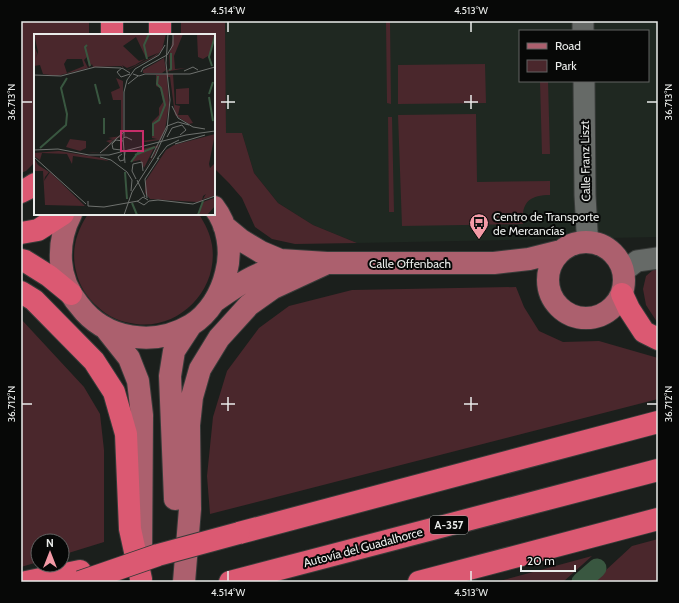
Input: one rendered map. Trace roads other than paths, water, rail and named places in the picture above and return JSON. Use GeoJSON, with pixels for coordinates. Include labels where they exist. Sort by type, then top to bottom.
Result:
{"type":"FeatureCollection","features":[{"type":"Feature","properties":{"kind":"highway"},"geometry":{"type":"LineString","coordinates":[[112,21],[112,34]]}},
{"type":"Feature","properties":{"kind":"highway"},"geometry":{"type":"LineString","coordinates":[[125,21],[126,34]]}},
{"type":"Feature","properties":{"kind":"highway"},"geometry":{"type":"LineString","coordinates":[[160,21],[160,34]]}},
{"type":"Feature","properties":{"kind":"highway"},"geometry":{"type":"LineString","coordinates":[[21,192],[34,185]]}},
{"type":"Feature","properties":{"kind":"highway"},"geometry":{"type":"LineString","coordinates":[[21,233],[38,230],[60,215]]}},
{"type":"Feature","properties":{"kind":"highway"},"geometry":{"type":"LineString","coordinates":[[21,260],[49,276],[71,294]]}},
{"type":"Feature","properties":{"kind":"highway"},"geometry":{"type":"LineString","coordinates":[[21,292],[34,300],[94,362],[114,392],[126,434],[130,529],[141,580]]}},
{"type":"Feature","properties":{"kind":"highway"},"geometry":{"type":"LineString","coordinates":[[622,294],[629,309],[644,332],[658,339]]}},
{"type":"Feature","properties":{"kind":"highway"},"geometry":{"type":"LineString","coordinates":[[26,582],[79,578],[239,533],[658,422]]}},
{"type":"Feature","properties":{"kind":"highway","name":"Autovía del Guadalhorce"},"geometry":{"type":"LineString","coordinates":[[235,581],[658,470]]}},
{"type":"Feature","properties":{"kind":"highway"},"geometry":{"type":"LineString","coordinates":[[419,582],[658,519]]}},
{"type":"Feature","properties":{"kind":"main road"},"geometry":{"type":"LineString","coordinates":[[106,329],[127,336],[149,338],[171,334],[191,325],[204,314],[214,302],[224,284],[228,265],[229,245],[224,226],[215,208]]}},
{"type":"Feature","properties":{"kind":"main road"},"geometry":{"type":"LineString","coordinates":[[71,215],[66,223],[61,247],[62,271],[71,294],[86,314],[106,329],[129,358],[138,381],[142,415],[141,580]]}},
{"type":"Feature","properties":{"kind":"main road"},"geometry":{"type":"LineString","coordinates":[[224,226],[241,240],[261,252],[280,260],[327,263]]}},
{"type":"Feature","properties":{"kind":"main road"},"geometry":{"type":"LineString","coordinates":[[588,242],[600,245],[620,260],[624,270],[625,283],[622,294],[615,306],[605,314],[592,318],[579,318],[567,313],[557,305],[550,294],[548,282],[549,271],[554,260],[561,251],[569,246],[588,242]]}},
{"type":"Feature","properties":{"kind":"main road","name":"Calle Offenbach"},"geometry":{"type":"LineString","coordinates":[[327,263],[494,263],[529,259],[561,251]]}},
{"type":"Feature","properties":{"kind":"main road"},"geometry":{"type":"LineString","coordinates":[[214,302],[237,286],[260,273],[282,268],[327,263]]}},
{"type":"Feature","properties":{"kind":"main road"},"geometry":{"type":"LineString","coordinates":[[184,582],[190,510],[189,426],[192,397],[200,369],[219,338],[249,305],[273,288],[327,263]]}},
{"type":"Feature","properties":{"kind":"main road","name":"Calle Offenbach"},"geometry":{"type":"LineString","coordinates":[[494,263],[525,271],[550,294]]}},
{"type":"Feature","properties":{"kind":"main road"},"geometry":{"type":"LineString","coordinates":[[179,582],[170,376],[174,351],[191,325]]}},
{"type":"Feature","properties":{"kind":"street","name":"Calle Franz Liszt"},"geometry":{"type":"LineString","coordinates":[[584,82],[585,195],[588,242]]}},
{"type":"Feature","properties":{"kind":"street"},"geometry":{"type":"LineString","coordinates":[[624,270],[637,261],[658,258]]}},
{"type":"Feature","properties":{"kind":"waterway"},"geometry":{"type":"LineString","coordinates":[[581,582],[597,568]]}},
{"type":"Feature","properties":{"kind":"place","name":"Centro de Transporte de Mercancías"},"geometry":{"type":"Point","coordinates":[479,240]}}]}
